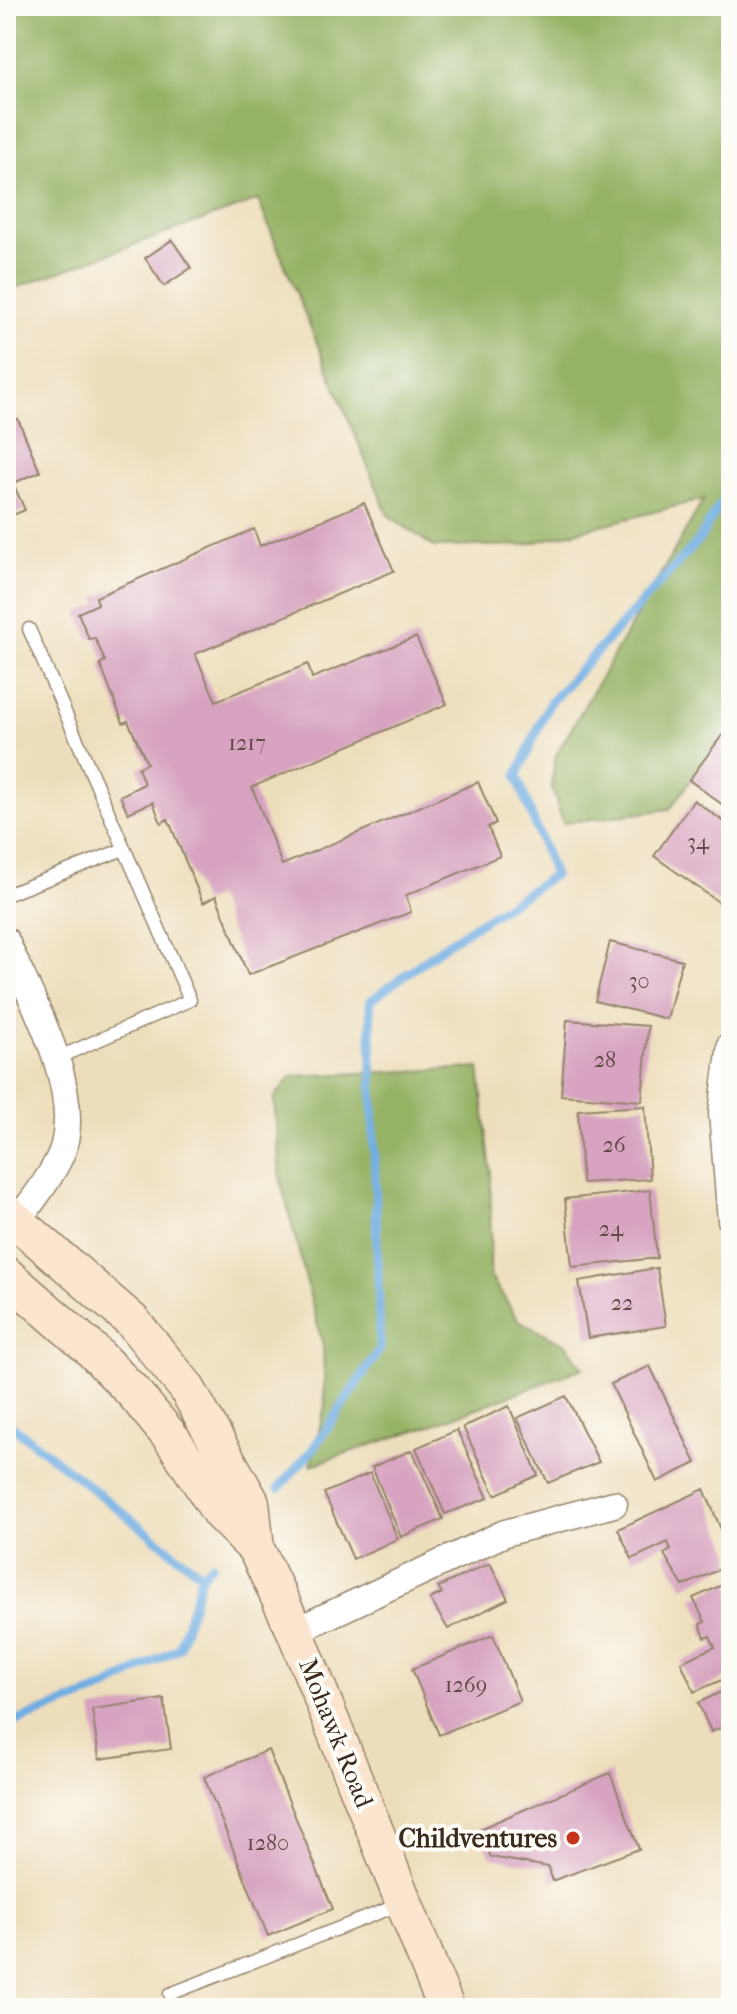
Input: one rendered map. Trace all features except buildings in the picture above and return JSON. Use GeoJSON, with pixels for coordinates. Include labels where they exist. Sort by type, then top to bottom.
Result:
{"type":"FeatureCollection","features":[{"type":"Feature","properties":{"kind":"main road","name":"Mohawk Road"},"geometry":{"type":"LineString","coordinates":[[10,1223],[132,1321],[186,1387],[251,1502],[256,1549],[295,1631],[446,2008]]}},
{"type":"Feature","properties":{"kind":"main road","name":"Mohawk Road"},"geometry":{"type":"LineString","coordinates":[[6,1275],[91,1349],[134,1393],[173,1440],[220,1513],[256,1549]]}},
{"type":"Feature","properties":{"kind":"street"},"geometry":{"type":"LineString","coordinates":[[6,941],[55,1059],[68,1104],[64,1146],[49,1176],[10,1223]]}},
{"type":"Feature","properties":{"kind":"street"},"geometry":{"type":"LineString","coordinates":[[731,1044],[722,1113],[731,1220]]}},
{"type":"Feature","properties":{"kind":"street"},"geometry":{"type":"LineString","coordinates":[[295,1631],[505,1533],[614,1504]]}},
{"type":"Feature","properties":{"kind":"lane"},"geometry":{"type":"LineString","coordinates":[[29,629],[190,1000],[55,1059]]}},
{"type":"Feature","properties":{"kind":"lane"},"geometry":{"type":"LineString","coordinates":[[6,895],[124,849]]}},
{"type":"Feature","properties":{"kind":"lane"},"geometry":{"type":"LineString","coordinates":[[170,1994],[404,1903]]}},
{"type":"Feature","properties":{"kind":"green space"},"geometry":{"type":"Polygon","coordinates":[[[6,6],[731,6],[731,726],[670,809],[563,823],[551,785],[556,755],[704,499],[524,545],[434,547],[388,515],[258,200],[6,291],[6,6]]]}},
{"type":"Feature","properties":{"kind":"green space"},"geometry":{"type":"Polygon","coordinates":[[[479,1068],[491,1172],[490,1276],[519,1321],[566,1344],[583,1368],[443,1421],[311,1465],[325,1405],[323,1346],[280,1178],[274,1097],[292,1076],[479,1068]]]}},
{"type":"Feature","properties":{"kind":"waterway"},"geometry":{"type":"LineString","coordinates":[[279,1488],[313,1449],[380,1349],[370,1001],[451,941],[554,875],[517,776],[549,704],[698,541],[731,486]]}},
{"type":"Feature","properties":{"kind":"waterway"},"geometry":{"type":"LineString","coordinates":[[6,1421],[202,1575]]}},
{"type":"Feature","properties":{"kind":"waterway"},"geometry":{"type":"LineString","coordinates":[[6,1725],[103,1689],[179,1648],[202,1575],[212,1564]]}},
{"type":"Feature","properties":{"kind":"place","name":"Childventures"},"geometry":{"type":"Point","coordinates":[573,1838]}}]}
